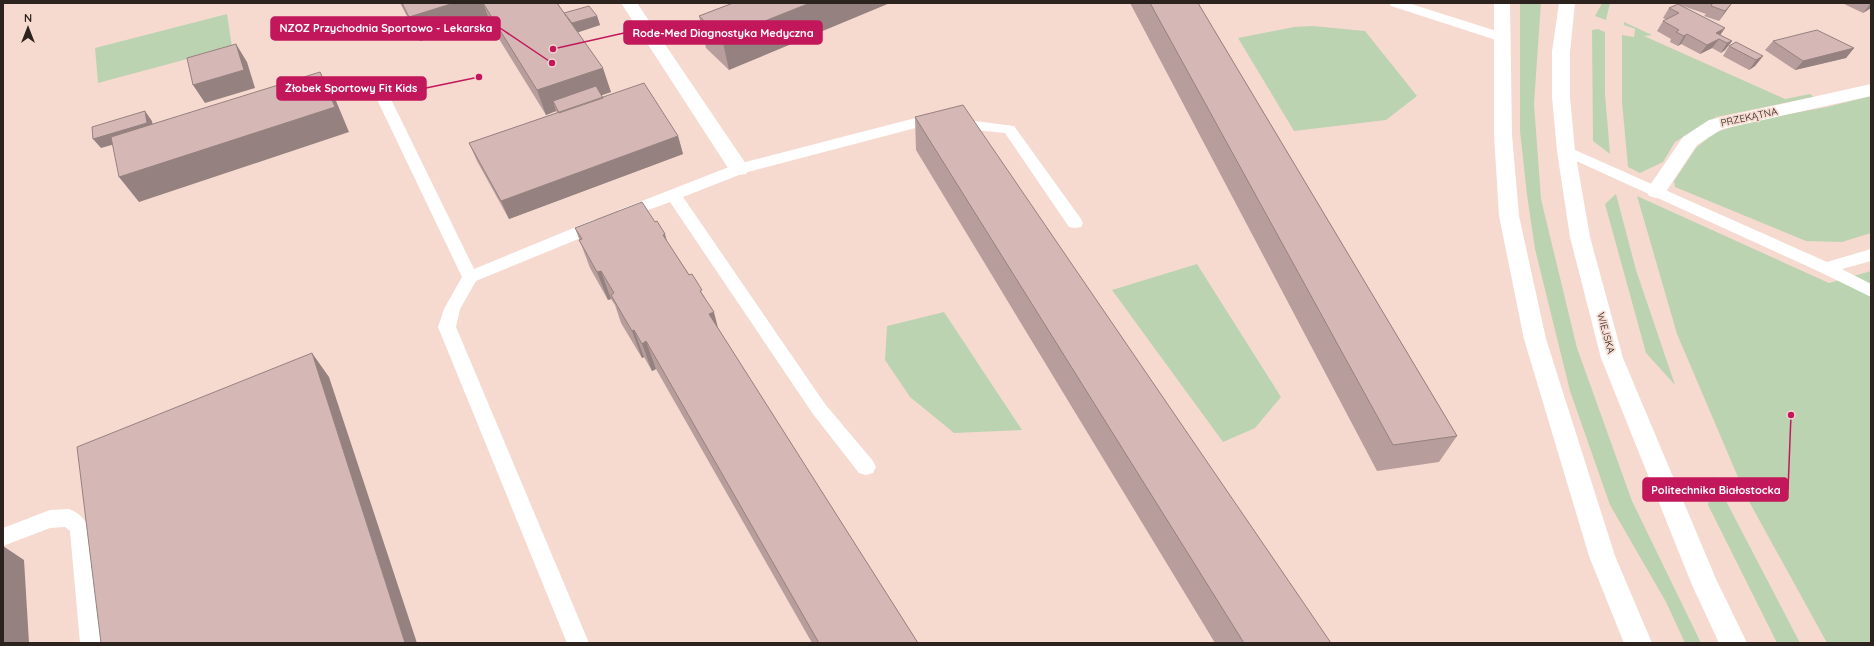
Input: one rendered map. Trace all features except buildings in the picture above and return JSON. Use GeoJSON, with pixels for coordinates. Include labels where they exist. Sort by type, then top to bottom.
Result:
{"type":"FeatureCollection","features":[{"type":"Feature","properties":{"kind":"main road"},"geometry":{"type":"LineString","coordinates":[[629,3],[739,169]]}},
{"type":"Feature","properties":{"kind":"main road"},"geometry":{"type":"LineString","coordinates":[[1502,3],[1501,37],[1503,135],[1509,216],[1535,339],[1602,556],[1638,643]]}},
{"type":"Feature","properties":{"kind":"main road","name":"WIEJSKA"},"geometry":{"type":"LineString","coordinates":[[1567,3],[1561,52],[1560,97],[1566,151],[1580,237],[1612,358],[1705,585],[1733,643]]}},
{"type":"Feature","properties":{"kind":"main road","name":"PRZEKĄTNA"},"geometry":{"type":"LineString","coordinates":[[1656,191],[1690,141],[1716,124],[1871,90]]}},
{"type":"Feature","properties":{"kind":"lane"},"geometry":{"type":"LineString","coordinates":[[1394,3],[1501,37]]}},
{"type":"Feature","properties":{"kind":"lane"},"geometry":{"type":"LineString","coordinates":[[378,87],[470,277]]}},
{"type":"Feature","properties":{"kind":"lane"},"geometry":{"type":"LineString","coordinates":[[578,643],[447,327],[452,309],[470,277],[673,194],[739,169],[927,120],[1009,129],[1075,223]]}},
{"type":"Feature","properties":{"kind":"lane"},"geometry":{"type":"LineString","coordinates":[[1566,151],[1826,268],[1871,291]]}},
{"type":"Feature","properties":{"kind":"lane"},"geometry":{"type":"LineString","coordinates":[[673,194],[819,409],[866,467]]}},
{"type":"Feature","properties":{"kind":"lane"},"geometry":{"type":"LineString","coordinates":[[1826,268],[1871,255]]}},
{"type":"Feature","properties":{"kind":"lane"},"geometry":{"type":"LineString","coordinates":[[3,537],[50,519],[69,518],[78,526],[81,535],[91,643]]}},
{"type":"Feature","properties":{"kind":"green space"},"geometry":{"type":"Polygon","coordinates":[[[1520,3],[1541,3],[1534,104],[1541,199],[1577,348],[1632,501],[1701,643],[1685,643],[1666,602],[1610,505],[1570,391],[1535,249],[1527,195],[1520,131],[1520,3]]]}},
{"type":"Feature","properties":{"kind":"green space"},"geometry":{"type":"Polygon","coordinates":[[[1602,3],[1610,3],[1606,20],[1595,16],[1602,3]]]}},
{"type":"Feature","properties":{"kind":"green space"},"geometry":{"type":"Polygon","coordinates":[[[227,14],[232,47],[98,83],[95,48],[227,14]]]}},
{"type":"Feature","properties":{"kind":"green space"},"geometry":{"type":"Polygon","coordinates":[[[1624,22],[1652,35],[1644,36],[1785,99],[1810,94],[1814,97],[1716,117],[1675,142],[1663,162],[1640,173],[1628,167],[1622,102],[1622,35],[1634,37],[1635,29],[1624,25],[1624,22]]]}},
{"type":"Feature","properties":{"kind":"green space"},"geometry":{"type":"Polygon","coordinates":[[[1313,26],[1365,31],[1417,96],[1386,120],[1294,131],[1238,38],[1294,27],[1313,26]]]}},
{"type":"Feature","properties":{"kind":"green space"},"geometry":{"type":"Polygon","coordinates":[[[1598,29],[1605,32],[1605,94],[1610,154],[1593,141],[1592,30],[1598,29]]]}},
{"type":"Feature","properties":{"kind":"green space"},"geometry":{"type":"Polygon","coordinates":[[[1871,96],[1871,233],[1842,242],[1806,241],[1675,187],[1674,181],[1696,148],[1714,133],[1750,121],[1827,107],[1871,96]]]}},
{"type":"Feature","properties":{"kind":"green space"},"geometry":{"type":"Polygon","coordinates":[[[1616,194],[1636,270],[1675,385],[1646,353],[1605,204],[1616,194]]]}},
{"type":"Feature","properties":{"kind":"green space"},"geometry":{"type":"Polygon","coordinates":[[[1637,196],[1829,283],[1871,271],[1871,643],[1827,643],[1746,496],[1677,334],[1637,196]]]}},
{"type":"Feature","properties":{"kind":"green space"},"geometry":{"type":"Polygon","coordinates":[[[1197,264],[1281,397],[1255,428],[1223,442],[1112,290],[1197,264]]]}},
{"type":"Feature","properties":{"kind":"green space"},"geometry":{"type":"Polygon","coordinates":[[[944,312],[1022,430],[954,433],[910,397],[885,360],[887,326],[944,312]]]}},
{"type":"Feature","properties":{"kind":"green space"},"geometry":{"type":"Polygon","coordinates":[[[1713,476],[1800,643],[1777,643],[1708,505],[1713,476]]]}},
{"type":"Feature","properties":{"kind":"place","name":"Rode-Med Diagnostyka Medyczna"},"geometry":{"type":"Point","coordinates":[553,49]}},
{"type":"Feature","properties":{"kind":"place","name":"NZOZ Przychodnia Sportowo - Lekarska"},"geometry":{"type":"Point","coordinates":[552,63]}},
{"type":"Feature","properties":{"kind":"place","name":"Żłobek Sportowy Fit Kids"},"geometry":{"type":"Point","coordinates":[479,77]}},
{"type":"Feature","properties":{"kind":"place","name":"Politechnika Białostocka"},"geometry":{"type":"Point","coordinates":[1791,415]}}]}
